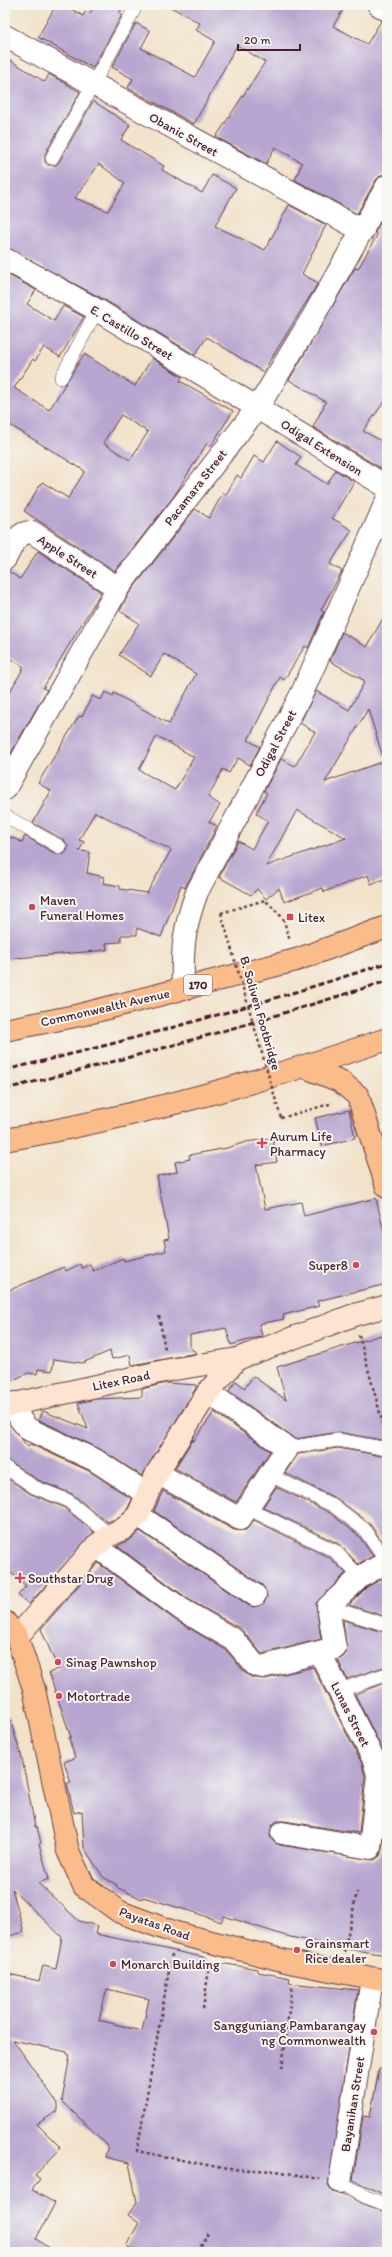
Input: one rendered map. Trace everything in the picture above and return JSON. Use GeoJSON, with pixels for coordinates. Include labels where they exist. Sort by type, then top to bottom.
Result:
{"type":"FeatureCollection","features":[{"type":"Feature","properties":{"kind":"main road","name":"Commonwealth Avenue"},"geometry":{"type":"LineString","coordinates":[[5,1030],[80,1015],[296,960],[387,927]]}},
{"type":"Feature","properties":{"kind":"main road"},"geometry":{"type":"LineString","coordinates":[[5,1140],[200,1097],[305,1067],[387,1039]]}},
{"type":"Feature","properties":{"kind":"main road"},"geometry":{"type":"LineString","coordinates":[[305,1067],[340,1081],[358,1096],[387,1187]]}},
{"type":"Feature","properties":{"kind":"main road","name":"Payatas Road"},"geometry":{"type":"LineString","coordinates":[[11,1630],[34,1689],[68,1850],[84,1886],[120,1912],[176,1933],[294,1963],[380,1980]]}},
{"type":"Feature","properties":{"kind":"street"},"geometry":{"type":"LineString","coordinates":[[379,5],[387,10]]}},
{"type":"Feature","properties":{"kind":"street","name":"Obanic Street"},"geometry":{"type":"LineString","coordinates":[[5,36],[363,231]]}},
{"type":"Feature","properties":{"kind":"street","name":"Pacamara Street"},"geometry":{"type":"LineString","coordinates":[[5,789],[118,588],[258,406],[363,231],[387,186]]}},
{"type":"Feature","properties":{"kind":"street","name":"E. Castillo Street"},"geometry":{"type":"LineString","coordinates":[[5,259],[96,310],[258,406]]}},
{"type":"Feature","properties":{"kind":"street","name":"Odigal Extension"},"geometry":{"type":"LineString","coordinates":[[258,406],[387,486]]}},
{"type":"Feature","properties":{"kind":"street","name":"Odigal Street"},"geometry":{"type":"LineString","coordinates":[[183,989],[182,947],[187,918],[197,892],[302,693],[387,500]]}},
{"type":"Feature","properties":{"kind":"street","name":"Apple Street"},"geometry":{"type":"LineString","coordinates":[[5,559],[20,535],[26,532],[32,532],[118,588]]}},
{"type":"Feature","properties":{"kind":"street","name":"Litex Road"},"geometry":{"type":"LineString","coordinates":[[10,1404],[169,1370],[237,1359],[354,1315],[387,1306]]}},
{"type":"Feature","properties":{"kind":"street"},"geometry":{"type":"LineString","coordinates":[[11,1630],[103,1540],[125,1528],[138,1515],[156,1473],[208,1392],[237,1359]]}},
{"type":"Feature","properties":{"kind":"street"},"geometry":{"type":"LineString","coordinates":[[156,1473],[240,1519],[270,1475],[287,1448],[208,1392]]}},
{"type":"Feature","properties":{"kind":"street"},"geometry":{"type":"LineString","coordinates":[[10,1404],[28,1429],[95,1460],[147,1494]]}},
{"type":"Feature","properties":{"kind":"street"},"geometry":{"type":"LineString","coordinates":[[138,1515],[255,1595]]}},
{"type":"Feature","properties":{"kind":"street"},"geometry":{"type":"LineString","coordinates":[[103,1540],[181,1609],[234,1640],[258,1667],[320,1653],[335,1648],[328,1607],[360,1577],[387,1562]]}},
{"type":"Feature","properties":{"kind":"street","name":"Lunas Street"},"geometry":{"type":"LineString","coordinates":[[282,1833],[378,1850],[378,1775],[374,1760],[320,1653]]}},
{"type":"Feature","properties":{"kind":"street","name":"Bayanihan Street"},"geometry":{"type":"LineString","coordinates":[[340,2182],[380,1980]]}},
{"type":"Feature","properties":{"kind":"lane"},"geometry":{"type":"LineString","coordinates":[[52,158],[94,85],[134,10]]}},
{"type":"Feature","properties":{"kind":"lane"},"geometry":{"type":"LineString","coordinates":[[62,378],[96,310]]}},
{"type":"Feature","properties":{"kind":"lane"},"geometry":{"type":"LineString","coordinates":[[5,816],[60,847]]}},
{"type":"Feature","properties":{"kind":"lane"},"geometry":{"type":"LineString","coordinates":[[287,1448],[338,1440],[387,1449]]}},
{"type":"Feature","properties":{"kind":"lane"},"geometry":{"type":"LineString","coordinates":[[5,1467],[34,1487],[67,1500],[103,1540]]}},
{"type":"Feature","properties":{"kind":"lane"},"geometry":{"type":"LineString","coordinates":[[270,1475],[334,1506],[364,1529],[387,1562]]}},
{"type":"Feature","properties":{"kind":"lane"},"geometry":{"type":"LineString","coordinates":[[247,1508],[335,1551],[360,1577]]}},
{"type":"Feature","properties":{"kind":"lane"},"geometry":{"type":"LineString","coordinates":[[328,1607],[387,1625]]}},
{"type":"Feature","properties":{"kind":"lane"},"geometry":{"type":"LineString","coordinates":[[338,1691],[387,1674]]}},
{"type":"Feature","properties":{"kind":"lane"},"geometry":{"type":"LineString","coordinates":[[340,2182],[366,2197],[387,2205]]}},
{"type":"Feature","properties":{"kind":"path","name":"B. Soliven Footbridge"},"geometry":{"type":"LineString","coordinates":[[283,918],[265,900],[221,913],[281,1118],[333,1103]]}},
{"type":"Feature","properties":{"kind":"path"},"geometry":{"type":"LineString","coordinates":[[354,1315],[387,1438]]}},
{"type":"Feature","properties":{"kind":"path"},"geometry":{"type":"LineString","coordinates":[[159,1316],[169,1370]]}},
{"type":"Feature","properties":{"kind":"path"},"geometry":{"type":"LineString","coordinates":[[340,1973],[357,1892]]}},
{"type":"Feature","properties":{"kind":"path"},"geometry":{"type":"LineString","coordinates":[[176,1933],[137,2152],[227,2169],[276,2171],[340,2182]]}},
{"type":"Feature","properties":{"kind":"path"},"geometry":{"type":"LineString","coordinates":[[203,2009],[214,1943]]}},
{"type":"Feature","properties":{"kind":"path"},"geometry":{"type":"LineString","coordinates":[[282,2068],[294,1963]]}},
{"type":"Feature","properties":{"kind":"path"},"geometry":{"type":"LineString","coordinates":[[198,2252],[208,2233]]}},
{"type":"Feature","properties":{"kind":"building"},"geometry":{"type":"Polygon","coordinates":[[[56,5],[64,5],[83,16],[86,11],[90,13],[94,5],[124,5],[119,14],[122,15],[93,68],[38,37],[56,5]]]}},
{"type":"Feature","properties":{"kind":"building"},"geometry":{"type":"Polygon","coordinates":[[[167,5],[346,5],[333,26],[367,44],[381,21],[387,22],[387,174],[381,175],[376,180],[357,214],[295,180],[302,163],[275,147],[266,164],[216,137],[265,62],[237,45],[194,124],[128,88],[133,79],[112,67],[136,23],[150,31],[141,48],[195,77],[215,41],[196,30],[200,23],[167,5]]]}},
{"type":"Feature","properties":{"kind":"building"},"geometry":{"type":"Polygon","coordinates":[[[5,57],[45,82],[49,74],[80,92],[45,154],[45,162],[48,165],[56,165],[59,162],[93,101],[130,125],[121,140],[164,166],[162,170],[202,193],[212,175],[236,188],[215,226],[265,250],[289,205],[326,225],[302,274],[318,283],[263,372],[207,337],[195,355],[103,299],[5,247],[5,57]],[[99,164],[75,198],[108,211],[125,183],[99,164]]]}},
{"type":"Feature","properties":{"kind":"building"},"geometry":{"type":"Polygon","coordinates":[[[387,211],[387,398],[363,431],[387,444],[387,472],[313,427],[326,402],[289,380],[355,268],[358,269],[377,235],[375,232],[387,211]]]}},
{"type":"Feature","properties":{"kind":"building"},"geometry":{"type":"Polygon","coordinates":[[[5,273],[36,290],[27,304],[54,321],[63,306],[84,317],[60,357],[44,347],[35,361],[33,359],[14,388],[49,410],[84,354],[135,386],[152,358],[182,377],[180,381],[233,411],[211,446],[207,443],[174,496],[115,571],[24,511],[42,482],[68,498],[85,471],[5,422],[5,273]],[[121,415],[103,443],[130,460],[148,432],[121,415]]]}},
{"type":"Feature","properties":{"kind":"building"},"geometry":{"type":"Polygon","coordinates":[[[277,441],[301,457],[296,465],[327,484],[336,470],[354,482],[332,518],[352,530],[330,564],[342,571],[321,610],[324,612],[308,648],[305,646],[284,680],[280,677],[248,740],[260,747],[250,765],[238,758],[229,773],[223,769],[208,797],[220,805],[209,822],[217,826],[185,888],[181,885],[161,937],[137,928],[137,935],[121,935],[121,942],[106,943],[107,950],[5,959],[5,847],[10,837],[22,842],[25,836],[56,854],[64,854],[67,851],[68,847],[64,840],[33,823],[51,791],[38,783],[79,716],[82,717],[92,696],[101,700],[105,692],[113,696],[114,693],[169,724],[196,674],[164,654],[151,676],[119,655],[139,623],[120,611],[128,595],[195,509],[209,518],[223,493],[226,495],[237,475],[241,478],[254,456],[264,462],[277,441]],[[157,736],[139,770],[175,790],[194,757],[157,736]],[[95,812],[79,840],[84,842],[79,851],[90,852],[87,873],[104,877],[103,883],[120,886],[120,889],[147,893],[171,850],[95,812]]]}},
{"type":"Feature","properties":{"kind":"building"},"geometry":{"type":"Polygon","coordinates":[[[38,551],[101,592],[43,688],[47,690],[10,755],[5,752],[5,700],[24,667],[5,655],[5,571],[8,571],[20,579],[38,551]]]}},
{"type":"Feature","properties":{"kind":"building"},"geometry":{"type":"Polygon","coordinates":[[[387,611],[387,756],[383,757],[368,709],[325,782],[387,760],[387,878],[371,884],[368,875],[324,892],[323,888],[284,902],[279,888],[266,899],[257,889],[251,895],[219,877],[238,841],[252,849],[268,821],[256,813],[267,793],[264,791],[281,759],[295,766],[315,732],[300,723],[316,691],[349,710],[365,681],[330,661],[342,632],[367,647],[387,611]],[[297,810],[266,866],[346,838],[297,810]]]}},
{"type":"Feature","properties":{"kind":"building"},"geometry":{"type":"Polygon","coordinates":[[[349,1110],[355,1138],[322,1146],[315,1118],[349,1110]]]}},
{"type":"Feature","properties":{"kind":"building"},"geometry":{"type":"Polygon","coordinates":[[[273,1138],[277,1162],[256,1165],[265,1209],[301,1202],[304,1216],[376,1198],[387,1246],[387,1284],[317,1301],[319,1306],[283,1315],[284,1319],[259,1324],[262,1336],[231,1345],[226,1328],[190,1335],[190,1348],[197,1353],[132,1365],[130,1355],[112,1359],[110,1351],[82,1363],[54,1359],[52,1371],[38,1369],[37,1374],[28,1373],[5,1384],[5,1292],[64,1267],[66,1271],[80,1264],[82,1268],[90,1264],[93,1271],[123,1258],[124,1261],[166,1251],[164,1240],[169,1239],[157,1176],[177,1172],[175,1162],[190,1159],[189,1155],[227,1148],[246,1142],[273,1138]]]}},
{"type":"Feature","properties":{"kind":"building"},"geometry":{"type":"Polygon","coordinates":[[[381,1335],[387,1354],[387,1441],[339,1432],[295,1439],[229,1391],[236,1381],[245,1388],[253,1376],[286,1400],[277,1367],[381,1335]]]}},
{"type":"Feature","properties":{"kind":"building"},"geometry":{"type":"Polygon","coordinates":[[[166,1383],[196,1385],[196,1388],[142,1476],[100,1449],[39,1420],[43,1411],[88,1429],[78,1403],[96,1399],[142,1397],[142,1389],[166,1383]]]}},
{"type":"Feature","properties":{"kind":"building"},"geometry":{"type":"Polygon","coordinates":[[[214,1412],[270,1451],[236,1502],[175,1468],[193,1439],[193,1442],[214,1412]]]}},
{"type":"Feature","properties":{"kind":"building"},"geometry":{"type":"Polygon","coordinates":[[[5,1418],[28,1447],[30,1444],[89,1471],[132,1499],[128,1508],[118,1518],[107,1522],[72,1494],[38,1480],[5,1459],[5,1418]]]}},
{"type":"Feature","properties":{"kind":"building"},"geometry":{"type":"Polygon","coordinates":[[[338,1448],[387,1457],[387,1548],[369,1523],[339,1500],[285,1473],[298,1454],[338,1448]]]}},
{"type":"Feature","properties":{"kind":"building"},"geometry":{"type":"Polygon","coordinates":[[[5,1477],[31,1494],[63,1507],[94,1532],[29,1604],[18,1595],[26,1586],[5,1568],[5,1477]]]}},
{"type":"Feature","properties":{"kind":"building"},"geometry":{"type":"Polygon","coordinates":[[[276,1487],[330,1513],[358,1535],[373,1556],[358,1564],[339,1544],[263,1507],[276,1487]]]}},
{"type":"Feature","properties":{"kind":"building"},"geometry":{"type":"Polygon","coordinates":[[[163,1491],[234,1530],[246,1530],[254,1520],[330,1558],[346,1573],[316,1603],[321,1639],[262,1654],[241,1629],[188,1599],[117,1546],[131,1539],[140,1531],[248,1605],[254,1607],[265,1602],[267,1596],[262,1585],[154,1511],[163,1491]]]}},
{"type":"Feature","properties":{"kind":"building"},"geometry":{"type":"Polygon","coordinates":[[[98,1563],[174,1619],[226,1650],[245,1673],[251,1677],[265,1679],[313,1667],[362,1764],[365,1776],[359,1833],[277,1821],[272,1825],[270,1837],[274,1842],[280,1845],[374,1860],[380,1856],[382,1849],[387,1808],[387,1955],[341,1948],[286,1936],[224,1916],[221,1922],[143,1897],[142,1899],[116,1887],[117,1885],[103,1877],[84,1848],[82,1811],[74,1813],[67,1783],[71,1783],[64,1762],[75,1758],[69,1738],[71,1737],[49,1673],[58,1669],[41,1629],[98,1563]]]}},
{"type":"Feature","properties":{"kind":"building"},"geometry":{"type":"Polygon","coordinates":[[[382,1579],[387,1580],[387,1617],[349,1605],[367,1587],[382,1579]]]}},
{"type":"Feature","properties":{"kind":"building"},"geometry":{"type":"Polygon","coordinates":[[[343,1620],[387,1633],[387,1666],[347,1679],[338,1660],[347,1652],[343,1620]]]}},
{"type":"Feature","properties":{"kind":"building"},"geometry":{"type":"Polygon","coordinates":[[[387,1682],[387,1760],[355,1694],[387,1682]]]}},
{"type":"Feature","properties":{"kind":"building"},"geometry":{"type":"Polygon","coordinates":[[[9,1716],[22,1758],[35,1827],[37,1827],[41,1843],[39,1844],[49,1879],[38,1883],[79,1921],[98,1926],[96,1934],[207,1958],[206,1961],[258,1969],[258,1972],[290,1978],[289,1983],[358,1990],[328,2186],[332,2192],[344,2194],[363,2204],[387,2213],[387,2252],[137,2252],[126,2246],[139,2223],[128,2215],[137,2202],[129,2163],[105,2157],[108,2146],[62,2101],[70,2055],[67,2054],[67,2052],[13,2040],[58,2104],[58,2111],[37,2124],[61,2148],[35,2175],[40,2179],[32,2190],[55,2203],[36,2239],[54,2252],[5,2252],[5,1973],[39,1981],[43,1966],[56,1969],[62,1937],[12,1889],[24,1932],[5,1937],[5,1717],[9,1716]],[[107,1989],[99,2020],[142,2031],[149,1999],[107,1989]]]}},
{"type":"Feature","properties":{"kind":"building"},"geometry":{"type":"Polygon","coordinates":[[[379,2069],[387,2070],[387,2196],[353,2180],[363,2116],[370,2117],[379,2069]]]}},
{"type":"Feature","properties":{"kind":"railway"},"geometry":{"type":"LineString","coordinates":[[5,1070],[197,1021],[387,963]]}},
{"type":"Feature","properties":{"kind":"railway"},"geometry":{"type":"LineString","coordinates":[[5,1089],[101,1065],[197,1038],[387,981]]}},
{"type":"Feature","properties":{"kind":"place","name":"Maven Funeral Homes"},"geometry":{"type":"Point","coordinates":[32,907]}},
{"type":"Feature","properties":{"kind":"place","name":"Litex"},"geometry":{"type":"Point","coordinates":[290,917]}},
{"type":"Feature","properties":{"kind":"place","name":"Aurum Life Pharmacy"},"geometry":{"type":"Point","coordinates":[262,1143]}},
{"type":"Feature","properties":{"kind":"place","name":"Super8"},"geometry":{"type":"Point","coordinates":[356,1265]}},
{"type":"Feature","properties":{"kind":"place","name":"Southstar Drug"},"geometry":{"type":"Point","coordinates":[20,1578]}},
{"type":"Feature","properties":{"kind":"place","name":"Sinag Pawnshop"},"geometry":{"type":"Point","coordinates":[58,1662]}},
{"type":"Feature","properties":{"kind":"place","name":"Motortrade"},"geometry":{"type":"Point","coordinates":[59,1696]}},
{"type":"Feature","properties":{"kind":"place","name":"Grainsmart Rice dealer"},"geometry":{"type":"Point","coordinates":[297,1950]}},
{"type":"Feature","properties":{"kind":"place","name":"Monarch Building"},"geometry":{"type":"Point","coordinates":[113,1964]}},
{"type":"Feature","properties":{"kind":"place","name":"Sangguniang Pambarangay ng Commonwealth"},"geometry":{"type":"Point","coordinates":[374,2032]}}]}
